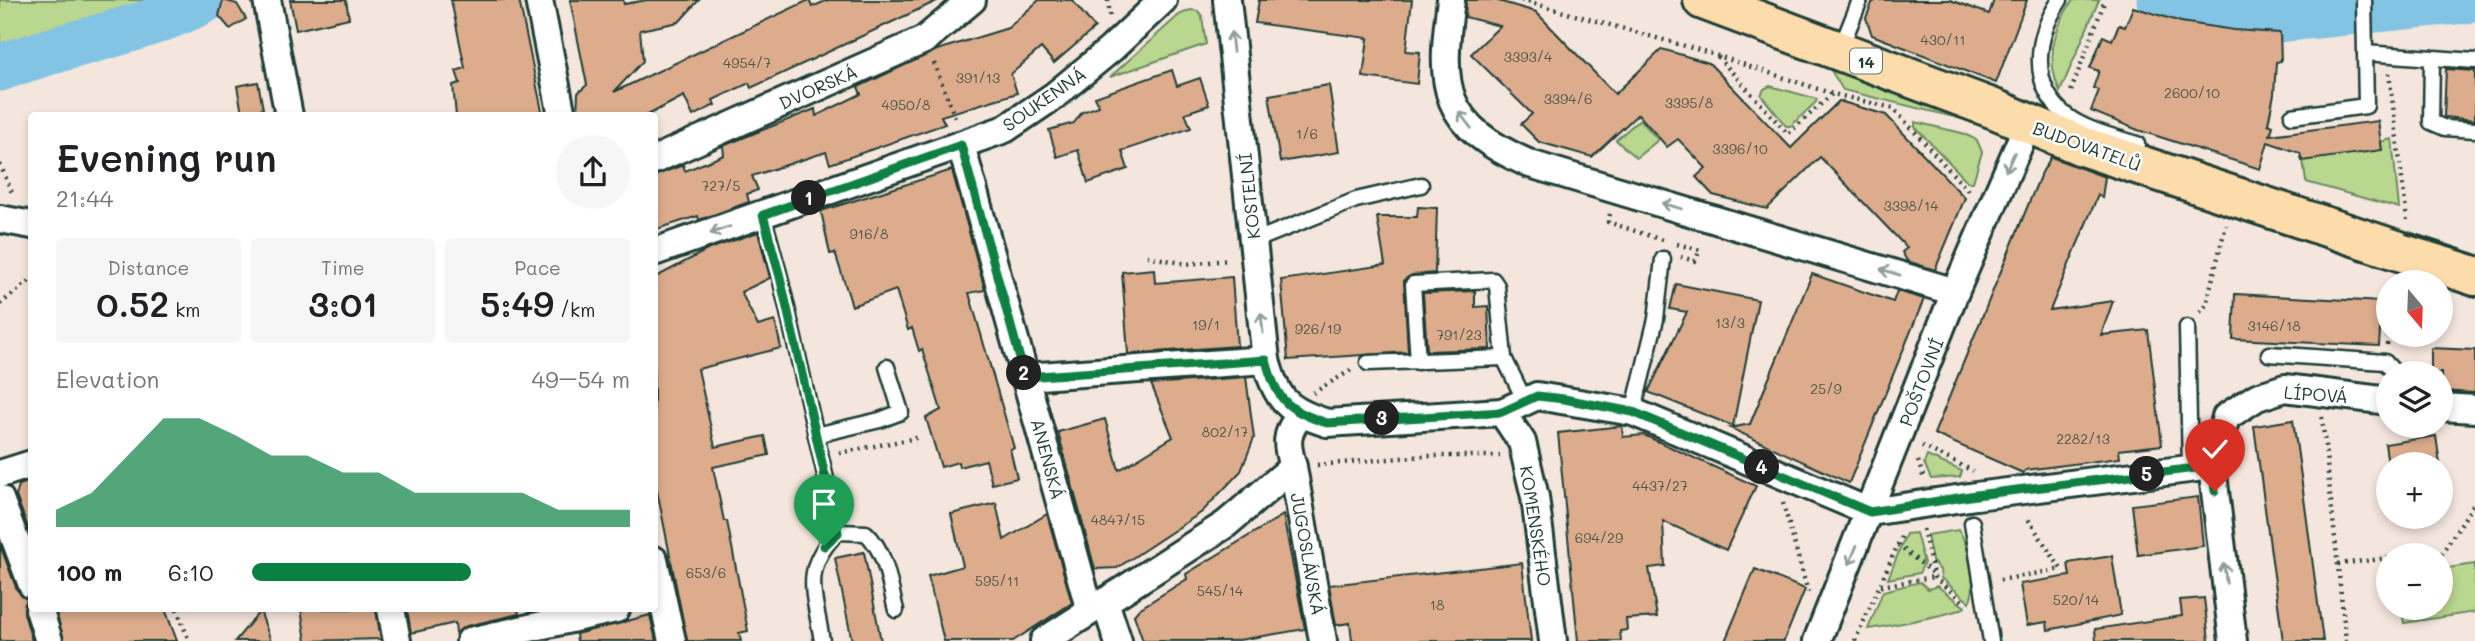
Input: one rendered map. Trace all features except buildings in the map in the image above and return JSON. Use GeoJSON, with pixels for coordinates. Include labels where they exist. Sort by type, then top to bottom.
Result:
{"type":"FeatureCollection","features":[{"type":"Feature","properties":{"kind":"main road","name":"BUDOVATELŮ"},"geometry":{"type":"LineString","coordinates":[[1703,0],[1840,50],[2028,124],[2141,152],[2409,237],[2475,276]]}},
{"type":"Feature","properties":{"kind":"street"},"geometry":{"type":"LineString","coordinates":[[267,0],[288,112]]}},
{"type":"Feature","properties":{"kind":"street"},"geometry":{"type":"LineString","coordinates":[[538,0],[561,112]]}},
{"type":"Feature","properties":{"kind":"street","name":"DVORSKÁ"},"geometry":{"type":"LineString","coordinates":[[658,158],[924,40],[972,0]]}},
{"type":"Feature","properties":{"kind":"street","name":"SOUKENNÁ"},"geometry":{"type":"LineString","coordinates":[[658,251],[763,215],[960,135],[1005,129],[1054,96],[1111,49],[1163,0]]}},
{"type":"Feature","properties":{"kind":"street","name":"KOSTELNÍ"},"geometry":{"type":"LineString","coordinates":[[1227,0],[1266,360],[1274,390],[1300,415]]}},
{"type":"Feature","properties":{"kind":"street"},"geometry":{"type":"LineString","coordinates":[[1451,0],[1444,52],[1452,100],[1463,120],[1478,136],[1500,151],[1530,164],[1955,292]]}},
{"type":"Feature","properties":{"kind":"street","name":"POŠTOVNÍ"},"geometry":{"type":"LineString","coordinates":[[1817,641],[1955,292],[2028,124]]}},
{"type":"Feature","properties":{"kind":"street","name":"ANENSKÁ"},"geometry":{"type":"LineString","coordinates":[[960,135],[1025,377],[1097,607],[1118,641]]}},
{"type":"Feature","properties":{"kind":"street"},"geometry":{"type":"LineString","coordinates":[[1025,377],[1266,360]]}},
{"type":"Feature","properties":{"kind":"street","name":"LÍPOVÁ"},"geometry":{"type":"LineString","coordinates":[[2233,641],[2201,467],[2226,416],[2257,397],[2285,388],[2376,399]]}},
{"type":"Feature","properties":{"kind":"street"},"geometry":{"type":"LineString","coordinates":[[1044,641],[1226,524],[1293,467],[1286,447],[1287,431],[1300,415],[1327,423],[1513,405],[1537,396],[1564,399],[1633,412],[1870,512],[1976,495],[2201,467]]}},
{"type":"Feature","properties":{"kind":"street","name":"KOMENSKÉHO"},"geometry":{"type":"LineString","coordinates":[[1513,405],[1535,497],[1553,641]]}},
{"type":"Feature","properties":{"kind":"street"},"geometry":{"type":"LineString","coordinates":[[2453,408],[2475,410]]}},
{"type":"Feature","properties":{"kind":"street"},"geometry":{"type":"LineString","coordinates":[[0,474],[28,465]]}},
{"type":"Feature","properties":{"kind":"street","name":"JUGOSLÁVSKÁ"},"geometry":{"type":"LineString","coordinates":[[1293,467],[1323,641]]}},
{"type":"Feature","properties":{"kind":"street"},"geometry":{"type":"LineString","coordinates":[[0,499],[28,573]]}},
{"type":"Feature","properties":{"kind":"street"},"geometry":{"type":"LineString","coordinates":[[659,600],[672,641]]}},
{"type":"Feature","properties":{"kind":"street"},"geometry":{"type":"LineString","coordinates":[[40,612],[49,641]]}},
{"type":"Feature","properties":{"kind":"street"},"geometry":{"type":"LineString","coordinates":[[392,612],[397,641]]}},
{"type":"Feature","properties":{"kind":"street"},"geometry":{"type":"LineString","coordinates":[[470,641],[602,612]]}},
{"type":"Feature","properties":{"kind":"lane"},"geometry":{"type":"LineString","coordinates":[[1840,50],[1860,0]]}},
{"type":"Feature","properties":{"kind":"lane"},"geometry":{"type":"LineString","coordinates":[[2060,0],[2048,19],[2039,45],[2040,71],[2049,95],[2068,117],[2141,152]]}},
{"type":"Feature","properties":{"kind":"lane"},"geometry":{"type":"LineString","coordinates":[[2292,116],[2366,106],[2364,0]]}},
{"type":"Feature","properties":{"kind":"lane"},"geometry":{"type":"LineString","coordinates":[[2365,53],[2475,61]]}},
{"type":"Feature","properties":{"kind":"lane"},"geometry":{"type":"LineString","coordinates":[[2432,58],[2431,121],[2445,128],[2475,130]]}},
{"type":"Feature","properties":{"kind":"lane"},"geometry":{"type":"LineString","coordinates":[[1255,250],[1356,200],[1421,185]]}},
{"type":"Feature","properties":{"kind":"lane"},"geometry":{"type":"LineString","coordinates":[[763,215],[780,277],[838,533]]}},
{"type":"Feature","properties":{"kind":"lane"},"geometry":{"type":"LineString","coordinates":[[1633,412],[1656,319],[1663,259]]}},
{"type":"Feature","properties":{"kind":"lane"},"geometry":{"type":"LineString","coordinates":[[1418,362],[1413,284],[1493,280],[1497,286],[1504,358],[1513,405]]}},
{"type":"Feature","properties":{"kind":"lane"},"geometry":{"type":"LineString","coordinates":[[2187,327],[2201,467]]}},
{"type":"Feature","properties":{"kind":"lane"},"geometry":{"type":"LineString","coordinates":[[2269,354],[2376,361]]}},
{"type":"Feature","properties":{"kind":"lane"},"geometry":{"type":"LineString","coordinates":[[1368,363],[1504,358]]}},
{"type":"Feature","properties":{"kind":"lane"},"geometry":{"type":"LineString","coordinates":[[816,435],[880,421],[901,412],[887,367]]}},
{"type":"Feature","properties":{"kind":"lane"},"geometry":{"type":"LineString","coordinates":[[1972,523],[1991,641]]}},
{"type":"Feature","properties":{"kind":"lane"},"geometry":{"type":"LineString","coordinates":[[822,641],[812,569],[824,546],[838,533],[866,533],[877,543],[885,562],[896,610]]}},
{"type":"Feature","properties":{"kind":"path"},"geometry":{"type":"LineString","coordinates":[[1108,0],[1110,20]]}},
{"type":"Feature","properties":{"kind":"path"},"geometry":{"type":"LineString","coordinates":[[1521,0],[1716,55],[1833,94],[1893,108],[1972,195]]}},
{"type":"Feature","properties":{"kind":"path"},"geometry":{"type":"LineString","coordinates":[[2071,91],[2105,0]]}},
{"type":"Feature","properties":{"kind":"path"},"geometry":{"type":"LineString","coordinates":[[924,40],[960,135]]}},
{"type":"Feature","properties":{"kind":"path"},"geometry":{"type":"LineString","coordinates":[[1716,55],[1788,134],[1833,94]]}},
{"type":"Feature","properties":{"kind":"path"},"geometry":{"type":"LineString","coordinates":[[2387,55],[2409,237]]}},
{"type":"Feature","properties":{"kind":"path"},"geometry":{"type":"LineString","coordinates":[[0,164],[18,216]]}},
{"type":"Feature","properties":{"kind":"path"},"geometry":{"type":"LineString","coordinates":[[1617,209],[1611,207],[1608,222],[1672,243]]}},
{"type":"Feature","properties":{"kind":"path"},"geometry":{"type":"LineString","coordinates":[[2187,327],[2206,305],[2221,236],[2230,214]]}},
{"type":"Feature","properties":{"kind":"path"},"geometry":{"type":"LineString","coordinates":[[1147,256],[1186,264],[1255,250]]}},
{"type":"Feature","properties":{"kind":"path"},"geometry":{"type":"LineString","coordinates":[[0,304],[28,282]]}},
{"type":"Feature","properties":{"kind":"path"},"geometry":{"type":"LineString","coordinates":[[1315,389],[1368,363]]}},
{"type":"Feature","properties":{"kind":"path"},"geometry":{"type":"LineString","coordinates":[[2322,409],[2346,641]]}},
{"type":"Feature","properties":{"kind":"path"},"geometry":{"type":"LineString","coordinates":[[821,457],[921,437]]}},
{"type":"Feature","properties":{"kind":"path"},"geometry":{"type":"LineString","coordinates":[[1922,446],[1979,473]]}},
{"type":"Feature","properties":{"kind":"path"},"geometry":{"type":"LineString","coordinates":[[1293,467],[1425,456],[1486,454],[1498,458]]}},
{"type":"Feature","properties":{"kind":"path"},"geometry":{"type":"LineString","coordinates":[[1774,471],[1808,587],[1807,602]]}},
{"type":"Feature","properties":{"kind":"path"},"geometry":{"type":"LineString","coordinates":[[2448,543],[2475,502]]}},
{"type":"Feature","properties":{"kind":"path"},"geometry":{"type":"LineString","coordinates":[[1982,584],[2061,569],[2026,516]]}},
{"type":"Feature","properties":{"kind":"path"},"geometry":{"type":"LineString","coordinates":[[1855,641],[1904,531],[1972,523]]}},
{"type":"Feature","properties":{"kind":"path"},"geometry":{"type":"LineString","coordinates":[[1923,529],[1933,575]]}},
{"type":"Feature","properties":{"kind":"path"},"geometry":{"type":"LineString","coordinates":[[1898,545],[1970,606],[1986,611]]}},
{"type":"Feature","properties":{"kind":"path"},"geometry":{"type":"LineString","coordinates":[[2338,564],[2376,560]]}},
{"type":"Feature","properties":{"kind":"path"},"geometry":{"type":"LineString","coordinates":[[1881,586],[1933,575]]}},
{"type":"Feature","properties":{"kind":"path"},"geometry":{"type":"LineString","coordinates":[[178,612],[188,641]]}},
{"type":"Feature","properties":{"kind":"green space"},"geometry":{"type":"Polygon","coordinates":[[[0,0],[171,0],[0,50],[0,0]]]}},
{"type":"Feature","properties":{"kind":"green space"},"geometry":{"type":"Polygon","coordinates":[[[2073,0],[2099,0],[2060,92],[2053,68],[2053,44],[2060,22],[2073,0]]]}},
{"type":"Feature","properties":{"kind":"green space"},"geometry":{"type":"Polygon","coordinates":[[[1190,10],[1198,11],[1202,16],[1206,44],[1110,77],[1179,15],[1190,10]]]}},
{"type":"Feature","properties":{"kind":"green space"},"geometry":{"type":"Polygon","coordinates":[[[1827,64],[1972,118],[1966,120],[1843,90],[1827,64]]]}},
{"type":"Feature","properties":{"kind":"green space"},"geometry":{"type":"Polygon","coordinates":[[[1770,86],[1817,99],[1791,126],[1786,126],[1761,95],[1764,89],[1770,86]]]}},
{"type":"Feature","properties":{"kind":"green space"},"geometry":{"type":"Polygon","coordinates":[[[1640,119],[1658,140],[1636,158],[1616,140],[1640,119]]]}},
{"type":"Feature","properties":{"kind":"green space"},"geometry":{"type":"Polygon","coordinates":[[[1915,122],[1962,133],[1977,140],[1982,152],[1973,182],[1968,182],[1915,127],[1915,122]]]}},
{"type":"Feature","properties":{"kind":"green space"},"geometry":{"type":"Polygon","coordinates":[[[2392,139],[2399,208],[2306,182],[2303,160],[2392,139]]]}},
{"type":"Feature","properties":{"kind":"green space"},"geometry":{"type":"Polygon","coordinates":[[[1927,456],[1962,471],[1960,477],[1931,479],[1924,463],[1927,456]]]}},
{"type":"Feature","properties":{"kind":"green space"},"geometry":{"type":"Polygon","coordinates":[[[1958,530],[1966,545],[1971,565],[1973,586],[1969,602],[1941,578],[1940,570],[1932,561],[1927,535],[1958,530]]]}},
{"type":"Feature","properties":{"kind":"green space"},"geometry":{"type":"Polygon","coordinates":[[[1916,533],[1924,563],[1919,573],[1888,579],[1906,534],[1916,533]]]}},
{"type":"Feature","properties":{"kind":"green space"},"geometry":{"type":"Polygon","coordinates":[[[2475,564],[2475,612],[2453,615],[2453,567],[2475,564]]]}},
{"type":"Feature","properties":{"kind":"green space"},"geometry":{"type":"Polygon","coordinates":[[[1920,582],[1928,589],[1937,586],[1965,607],[1936,616],[1868,629],[1883,591],[1920,582]]]}},
{"type":"Feature","properties":{"kind":"waterway"},"geometry":{"type":"LineString","coordinates":[[0,68],[155,21],[204,0]]}},
{"type":"Feature","properties":{"kind":"waterway"},"geometry":{"type":"LineString","coordinates":[[2160,0],[2268,20],[2465,0]]}},
{"type":"Feature","properties":{"kind":"tram line"},"geometry":{"type":"LineString","coordinates":[[2406,234],[2475,255]]}},
{"type":"Feature","properties":{"kind":"route"},"geometry":{"type":"LineString","coordinates":[[824,546],[838,533],[780,277],[763,215],[961,145],[1025,377],[1266,360],[1274,390],[1300,415],[1327,423],[1502,412],[1524,399],[1537,396],[1564,399],[1633,412],[1870,512],[1976,495],[2212,466],[2215,491]]}}]}
